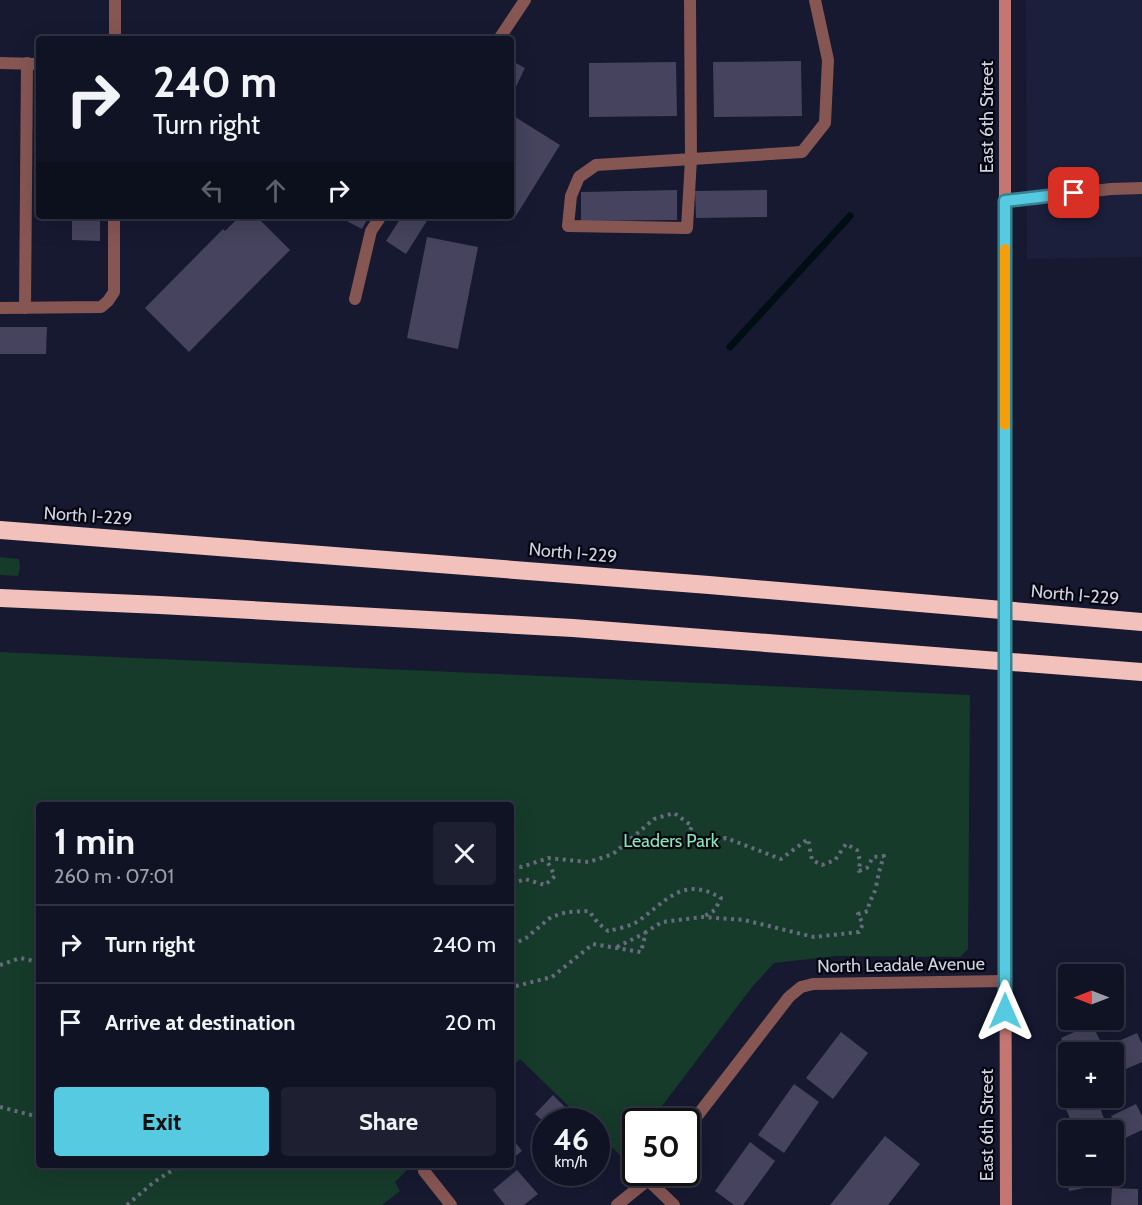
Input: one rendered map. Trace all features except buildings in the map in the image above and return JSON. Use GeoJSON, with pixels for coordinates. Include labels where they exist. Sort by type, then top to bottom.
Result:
{"type":"FeatureCollection","features":[{"type":"Feature","properties":{"kind":"highway","name":"North I-229"},"geometry":{"type":"LineString","coordinates":[[0,530],[709,585],[1142,622]]}},
{"type":"Feature","properties":{"kind":"highway"},"geometry":{"type":"LineString","coordinates":[[0,598],[573,628],[1142,672]]}},
{"type":"Feature","properties":{"kind":"main road","name":"East 6th Street"},"geometry":{"type":"LineString","coordinates":[[1005,0],[1005,1205]]}},
{"type":"Feature","properties":{"kind":"street"},"geometry":{"type":"LineString","coordinates":[[115,0],[115,36]]}},
{"type":"Feature","properties":{"kind":"street"},"geometry":{"type":"LineString","coordinates":[[501,36],[525,0]]}},
{"type":"Feature","properties":{"kind":"street"},"geometry":{"type":"LineString","coordinates":[[690,0],[691,159],[687,228],[568,226],[571,196],[579,177],[596,165],[691,159],[802,152],[825,123],[828,60],[815,0]]}},
{"type":"Feature","properties":{"kind":"street"},"geometry":{"type":"LineString","coordinates":[[0,63],[33,64],[25,308]]}},
{"type":"Feature","properties":{"kind":"street"},"geometry":{"type":"LineString","coordinates":[[1005,201],[1111,189],[1142,188]]}},
{"type":"Feature","properties":{"kind":"street"},"geometry":{"type":"LineString","coordinates":[[0,308],[101,307],[114,292],[114,219]]}},
{"type":"Feature","properties":{"kind":"street"},"geometry":{"type":"LineString","coordinates":[[355,300],[371,231],[379,219]]}},
{"type":"Feature","properties":{"kind":"street","name":"North Leadale Avenue"},"geometry":{"type":"LineString","coordinates":[[700,1113],[789,997],[801,987],[813,984],[1005,981]]}},
{"type":"Feature","properties":{"kind":"street"},"geometry":{"type":"LineString","coordinates":[[424,1172],[451,1205]]}},
{"type":"Feature","properties":{"kind":"street"},"geometry":{"type":"LineString","coordinates":[[617,1205],[640,1186]]}},
{"type":"Feature","properties":{"kind":"street"},"geometry":{"type":"LineString","coordinates":[[658,1186],[674,1205]]}},
{"type":"Feature","properties":{"kind":"path"},"geometry":{"type":"LineString","coordinates":[[514,865],[522,867],[546,859],[588,862],[613,854],[654,819],[674,813],[692,826],[686,840],[705,844],[726,838],[781,859],[808,839],[812,860],[822,865],[835,860],[846,843],[856,850],[860,861],[859,871],[867,868],[873,857],[884,856],[878,872],[876,890],[869,900],[868,911],[858,914],[862,924],[859,933],[814,937],[744,920],[703,917],[662,922],[616,948]]}},
{"type":"Feature","properties":{"kind":"path"},"geometry":{"type":"LineString","coordinates":[[514,883],[525,879],[545,885],[555,876],[546,859]]}},
{"type":"Feature","properties":{"kind":"path"},"geometry":{"type":"LineString","coordinates":[[514,944],[526,938],[551,917],[567,912],[589,911],[608,931],[633,924],[673,894],[690,890],[711,892],[721,898],[715,910],[703,917]]}},
{"type":"Feature","properties":{"kind":"path"},"geometry":{"type":"LineString","coordinates":[[514,986],[552,977],[593,944],[641,952],[646,932]]}},
{"type":"Feature","properties":{"kind":"path"},"geometry":{"type":"LineString","coordinates":[[0,965],[21,958],[36,961]]}},
{"type":"Feature","properties":{"kind":"path"},"geometry":{"type":"LineString","coordinates":[[0,1107],[36,1116]]}},
{"type":"Feature","properties":{"kind":"path"},"geometry":{"type":"LineString","coordinates":[[127,1205],[154,1182],[176,1168]]}},
{"type":"Feature","properties":{"kind":"shaded area"},"geometry":{"type":"Polygon","coordinates":[[[1026,0],[1142,0],[1142,257],[1027,259],[1026,0]]]}},
{"type":"Feature","properties":{"kind":"green space"},"geometry":{"type":"Polygon","coordinates":[[[0,557],[19,559],[18,576],[0,575],[0,557]]]}},
{"type":"Feature","properties":{"kind":"green space","name":"Leaders Park"},"geometry":{"type":"Polygon","coordinates":[[[0,652],[970,695],[968,949],[960,957],[836,956],[774,963],[752,987],[661,1108],[622,1108],[622,1157],[610,1146],[610,1108],[571,1108],[520,1059],[514,1065],[514,802],[36,802],[36,1168],[409,1168],[395,1182],[400,1191],[382,1205],[0,1205],[0,652]]]}},
{"type":"Feature","properties":{"kind":"waterway"},"geometry":{"type":"LineString","coordinates":[[730,347],[850,216]]}},
{"type":"Feature","properties":{"kind":"slow traffic"},"geometry":{"type":"LineString","coordinates":[[1005,249],[1005,425]]}},
{"type":"Feature","properties":{"kind":"route"},"geometry":{"type":"LineString","coordinates":[[1005,1011],[1005,201],[1074,193]]}}]}
